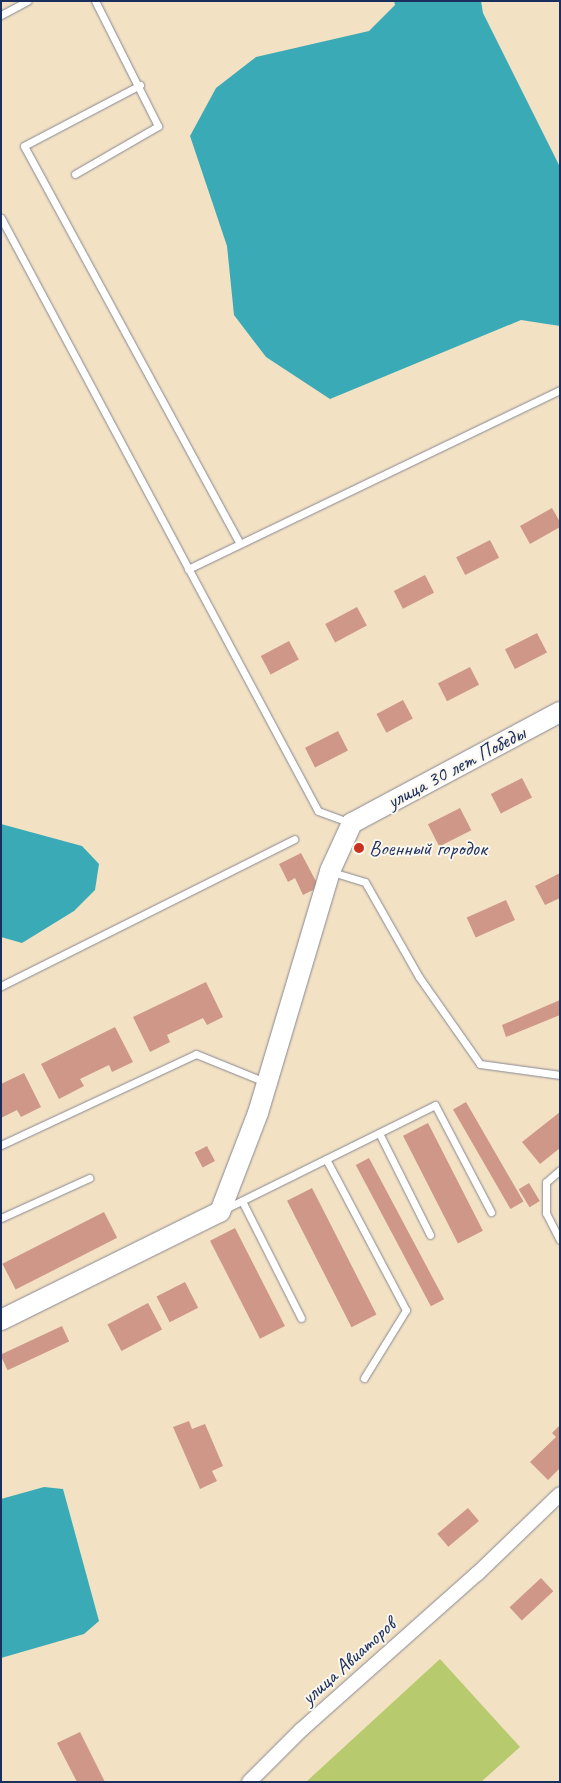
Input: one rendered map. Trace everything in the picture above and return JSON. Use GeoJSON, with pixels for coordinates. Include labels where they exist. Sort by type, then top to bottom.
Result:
{"type":"FeatureCollection","features":[{"type":"Feature","properties":{"kind":"street","name":"улица 30 лет Победы"},"geometry":{"type":"LineString","coordinates":[[352,823],[560,712]]}},
{"type":"Feature","properties":{"kind":"street"},"geometry":{"type":"LineString","coordinates":[[1,1320],[220,1212],[258,1112],[330,872],[352,823]]}},
{"type":"Feature","properties":{"kind":"street","name":"улица Авиаторов"},"geometry":{"type":"LineString","coordinates":[[249,1782],[301,1730],[477,1574],[560,1494]]}},
{"type":"Feature","properties":{"kind":"lane"},"geometry":{"type":"LineString","coordinates":[[1,15],[27,1]]}},
{"type":"Feature","properties":{"kind":"lane"},"geometry":{"type":"LineString","coordinates":[[75,174],[158,126],[140,85],[95,1]]}},
{"type":"Feature","properties":{"kind":"lane"},"geometry":{"type":"LineString","coordinates":[[140,85],[24,146],[240,543]]}},
{"type":"Feature","properties":{"kind":"lane"},"geometry":{"type":"LineString","coordinates":[[1,218],[318,810],[352,823]]}},
{"type":"Feature","properties":{"kind":"lane"},"geometry":{"type":"LineString","coordinates":[[188,569],[560,390]]}},
{"type":"Feature","properties":{"kind":"lane"},"geometry":{"type":"LineString","coordinates":[[1,986],[294,839]]}},
{"type":"Feature","properties":{"kind":"lane"},"geometry":{"type":"LineString","coordinates":[[330,872],[365,882],[420,977],[480,1064],[560,1074]]}},
{"type":"Feature","properties":{"kind":"lane"},"geometry":{"type":"LineString","coordinates":[[1,1145],[196,1054],[267,1083]]}},
{"type":"Feature","properties":{"kind":"lane"},"geometry":{"type":"LineString","coordinates":[[220,1212],[435,1105],[491,1212]]}},
{"type":"Feature","properties":{"kind":"lane"},"geometry":{"type":"LineString","coordinates":[[379,1133],[430,1234]]}},
{"type":"Feature","properties":{"kind":"lane"},"geometry":{"type":"LineString","coordinates":[[326,1159],[406,1310],[364,1378]]}},
{"type":"Feature","properties":{"kind":"lane"},"geometry":{"type":"LineString","coordinates":[[560,1170],[546,1182],[546,1213],[560,1240]]}},
{"type":"Feature","properties":{"kind":"lane"},"geometry":{"type":"LineString","coordinates":[[1,1218],[89,1178]]}},
{"type":"Feature","properties":{"kind":"lane"},"geometry":{"type":"LineString","coordinates":[[242,1201],[301,1318]]}},
{"type":"Feature","properties":{"kind":"green space"},"geometry":{"type":"Polygon","coordinates":[[[440,1659],[520,1747],[481,1782],[306,1782],[440,1659]]]}},
{"type":"Feature","properties":{"kind":"water"},"geometry":{"type":"Polygon","coordinates":[[[394,1],[481,1],[483,13],[560,167],[560,326],[521,320],[330,399],[266,357],[234,315],[227,246],[190,136],[216,88],[256,57],[369,31],[395,5],[394,1]]]}},
{"type":"Feature","properties":{"kind":"water"},"geometry":{"type":"Polygon","coordinates":[[[1,824],[82,846],[99,864],[95,890],[74,911],[22,943],[1,937],[1,824]]]}},
{"type":"Feature","properties":{"kind":"water"},"geometry":{"type":"Polygon","coordinates":[[[44,1487],[63,1489],[99,1621],[84,1634],[1,1658],[1,1499],[44,1487]]]}},
{"type":"Feature","properties":{"kind":"building"},"geometry":{"type":"Polygon","coordinates":[[[552,508],[560,522],[560,527],[530,544],[520,526],[552,508]]]}},
{"type":"Feature","properties":{"kind":"building"},"geometry":{"type":"Polygon","coordinates":[[[490,540],[499,558],[465,575],[456,557],[490,540]]]}},
{"type":"Feature","properties":{"kind":"building"},"geometry":{"type":"Polygon","coordinates":[[[425,575],[434,593],[403,609],[394,591],[425,575]]]}},
{"type":"Feature","properties":{"kind":"building"},"geometry":{"type":"Polygon","coordinates":[[[357,607],[367,626],[335,642],[325,624],[357,607]]]}},
{"type":"Feature","properties":{"kind":"building"},"geometry":{"type":"Polygon","coordinates":[[[537,633],[547,653],[515,669],[505,649],[537,633]]]}},
{"type":"Feature","properties":{"kind":"building"},"geometry":{"type":"Polygon","coordinates":[[[289,641],[299,660],[271,675],[261,656],[289,641]]]}},
{"type":"Feature","properties":{"kind":"building"},"geometry":{"type":"Polygon","coordinates":[[[470,667],[479,685],[447,701],[438,683],[470,667]]]}},
{"type":"Feature","properties":{"kind":"building"},"geometry":{"type":"Polygon","coordinates":[[[403,700],[413,719],[386,733],[377,714],[403,700]]]}},
{"type":"Feature","properties":{"kind":"building"},"geometry":{"type":"Polygon","coordinates":[[[338,731],[348,751],[315,767],[305,748],[338,731]]]}},
{"type":"Feature","properties":{"kind":"building"},"geometry":{"type":"Polygon","coordinates":[[[522,778],[532,798],[501,813],[491,794],[522,778]]]}},
{"type":"Feature","properties":{"kind":"building"},"geometry":{"type":"Polygon","coordinates":[[[460,808],[471,830],[439,847],[428,824],[460,808]]]}},
{"type":"Feature","properties":{"kind":"building"},"geometry":{"type":"Polygon","coordinates":[[[301,853],[319,887],[303,895],[295,878],[288,882],[279,864],[301,853]]]}},
{"type":"Feature","properties":{"kind":"building"},"geometry":{"type":"Polygon","coordinates":[[[560,873],[560,898],[545,905],[535,886],[560,873]]]}},
{"type":"Feature","properties":{"kind":"building"},"geometry":{"type":"Polygon","coordinates":[[[506,900],[515,920],[476,938],[467,917],[506,900]]]}},
{"type":"Feature","properties":{"kind":"building"},"geometry":{"type":"Polygon","coordinates":[[[206,982],[223,1017],[207,1025],[203,1018],[167,1035],[170,1042],[150,1052],[133,1017],[206,982]]]}},
{"type":"Feature","properties":{"kind":"building"},"geometry":{"type":"Polygon","coordinates":[[[560,1000],[560,1015],[506,1037],[502,1025],[560,1000]]]}},
{"type":"Feature","properties":{"kind":"building"},"geometry":{"type":"Polygon","coordinates":[[[115,1027],[133,1062],[112,1072],[109,1065],[80,1079],[84,1086],[59,1099],[41,1064],[115,1027]]]}},
{"type":"Feature","properties":{"kind":"building"},"geometry":{"type":"Polygon","coordinates":[[[24,1073],[41,1107],[21,1117],[17,1110],[1,1118],[1,1084],[24,1073]]]}},
{"type":"Feature","properties":{"kind":"building"},"geometry":{"type":"Polygon","coordinates":[[[466,1102],[524,1202],[511,1209],[453,1110],[466,1102]]]}},
{"type":"Feature","properties":{"kind":"building"},"geometry":{"type":"Polygon","coordinates":[[[560,1112],[560,1148],[540,1164],[522,1142],[560,1112]]]}},
{"type":"Feature","properties":{"kind":"building"},"geometry":{"type":"Polygon","coordinates":[[[428,1123],[483,1231],[458,1244],[403,1136],[428,1123]]]}},
{"type":"Feature","properties":{"kind":"building"},"geometry":{"type":"Polygon","coordinates":[[[207,1146],[215,1161],[203,1168],[195,1153],[207,1146]]]}},
{"type":"Feature","properties":{"kind":"building"},"geometry":{"type":"Polygon","coordinates":[[[369,1158],[444,1299],[431,1306],[356,1165],[369,1158]]]}},
{"type":"Feature","properties":{"kind":"building"},"geometry":{"type":"Polygon","coordinates":[[[529,1183],[540,1201],[530,1207],[519,1189],[529,1183]]]}},
{"type":"Feature","properties":{"kind":"building"},"geometry":{"type":"Polygon","coordinates":[[[312,1188],[376,1315],[352,1327],[287,1201],[312,1188]]]}},
{"type":"Feature","properties":{"kind":"building"},"geometry":{"type":"Polygon","coordinates":[[[104,1212],[117,1238],[16,1290],[2,1264],[104,1212]]]}},
{"type":"Feature","properties":{"kind":"building"},"geometry":{"type":"Polygon","coordinates":[[[235,1228],[285,1326],[260,1339],[210,1241],[235,1228]]]}},
{"type":"Feature","properties":{"kind":"building"},"geometry":{"type":"Polygon","coordinates":[[[185,1282],[198,1308],[170,1322],[156,1297],[185,1282]]]}},
{"type":"Feature","properties":{"kind":"building"},"geometry":{"type":"Polygon","coordinates":[[[148,1303],[162,1329],[121,1351],[107,1325],[148,1303]]]}},
{"type":"Feature","properties":{"kind":"building"},"geometry":{"type":"Polygon","coordinates":[[[62,1326],[69,1341],[8,1370],[1,1354],[62,1326]]]}},
{"type":"Feature","properties":{"kind":"building"},"geometry":{"type":"Polygon","coordinates":[[[189,1421],[192,1429],[205,1424],[223,1466],[212,1471],[217,1481],[200,1489],[173,1427],[189,1421]]]}},
{"type":"Feature","properties":{"kind":"building"},"geometry":{"type":"Polygon","coordinates":[[[560,1425],[560,1468],[548,1480],[530,1462],[556,1437],[552,1433],[560,1425]]]}},
{"type":"Feature","properties":{"kind":"building"},"geometry":{"type":"Polygon","coordinates":[[[468,1508],[479,1521],[448,1547],[437,1534],[468,1508]]]}},
{"type":"Feature","properties":{"kind":"building"},"geometry":{"type":"Polygon","coordinates":[[[541,1578],[553,1591],[522,1620],[510,1607],[541,1578]]]}},
{"type":"Feature","properties":{"kind":"building"},"geometry":{"type":"Polygon","coordinates":[[[80,1732],[105,1782],[77,1782],[57,1743],[80,1732]]]}},
{"type":"Feature","properties":{"kind":"place","name":"Военный городок"},"geometry":{"type":"Point","coordinates":[359,848]}}]}
